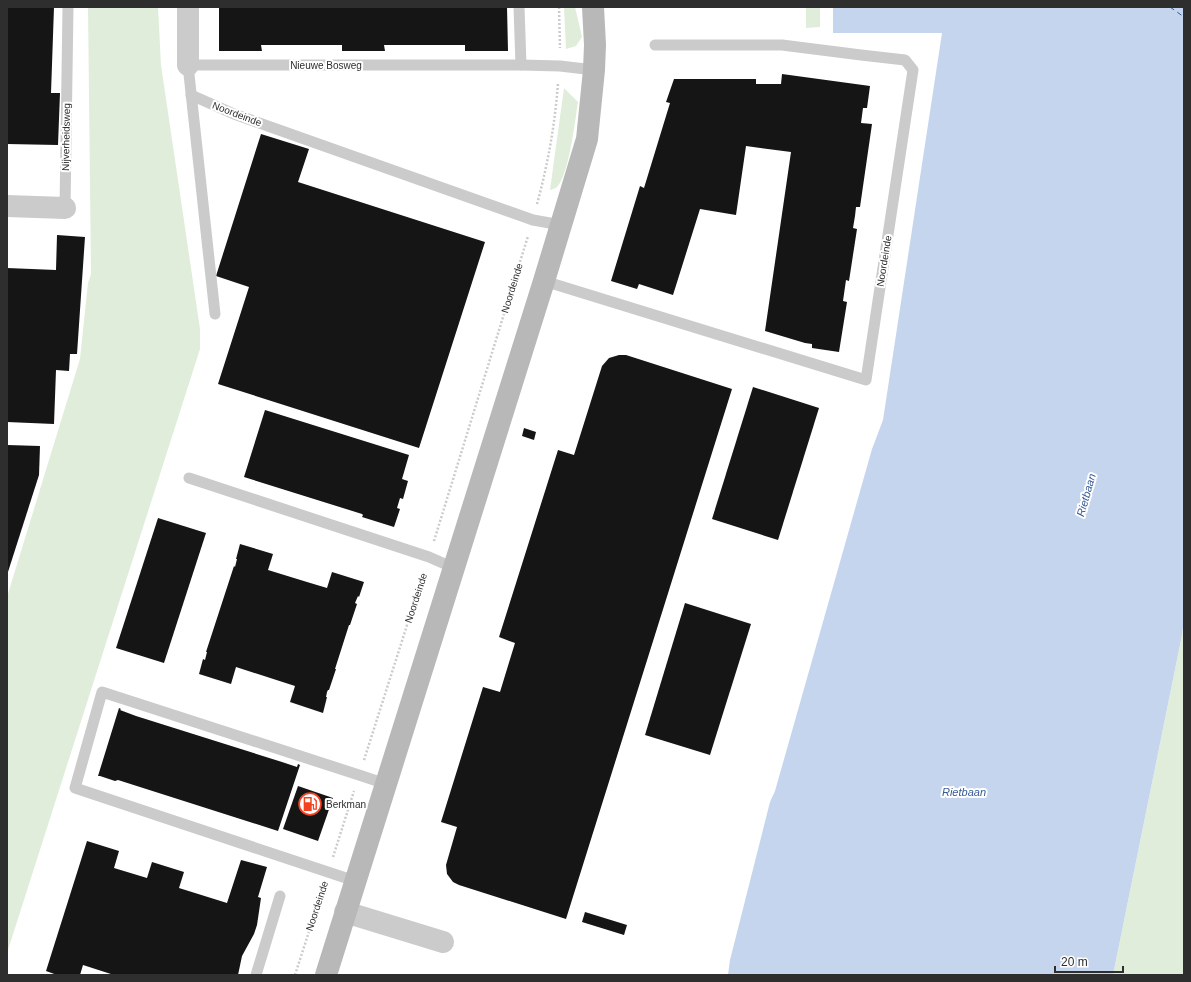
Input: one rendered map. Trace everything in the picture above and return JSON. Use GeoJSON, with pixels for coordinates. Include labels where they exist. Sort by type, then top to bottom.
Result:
{"type":"FeatureCollection","features":[{"type":"Feature","properties":{"kind":"main road"},"geometry":{"type":"LineString","coordinates":[[326,975],[544,281],[586,139],[594,70],[595,45],[592,7]]}},
{"type":"Feature","properties":{"kind":"street"},"geometry":{"type":"LineString","coordinates":[[188,7],[188,65]]}},
{"type":"Feature","properties":{"kind":"street","name":"Nijverheidsweg"},"geometry":{"type":"LineString","coordinates":[[7,206],[65,208]]}},
{"type":"Feature","properties":{"kind":"street"},"geometry":{"type":"LineString","coordinates":[[346,912],[443,942]]}},
{"type":"Feature","properties":{"kind":"lane","name":"Nijverheidsweg"},"geometry":{"type":"LineString","coordinates":[[65,208],[68,7]]}},
{"type":"Feature","properties":{"kind":"lane"},"geometry":{"type":"LineString","coordinates":[[519,7],[521,66]]}},
{"type":"Feature","properties":{"kind":"lane","name":"Noordeinde"},"geometry":{"type":"LineString","coordinates":[[544,281],[866,380],[913,70],[905,60],[782,45],[655,44]]}},
{"type":"Feature","properties":{"kind":"lane","name":"Nieuwe Bosweg"},"geometry":{"type":"LineString","coordinates":[[188,65],[560,66],[594,70]]}},
{"type":"Feature","properties":{"kind":"lane"},"geometry":{"type":"LineString","coordinates":[[188,65],[215,314]]}},
{"type":"Feature","properties":{"kind":"lane","name":"Noordeinde"},"geometry":{"type":"LineString","coordinates":[[191,95],[234,114],[533,220],[561,225]]}},
{"type":"Feature","properties":{"kind":"lane"},"geometry":{"type":"LineString","coordinates":[[189,478],[429,558],[454,568]]}},
{"type":"Feature","properties":{"kind":"lane"},"geometry":{"type":"LineString","coordinates":[[355,881],[75,788],[102,692],[386,784]]}},
{"type":"Feature","properties":{"kind":"lane"},"geometry":{"type":"LineString","coordinates":[[256,975],[280,896]]}},
{"type":"Feature","properties":{"kind":"path","name":"Noordeinde"},"geometry":{"type":"LineString","coordinates":[[296,975],[429,558],[533,220],[546,173],[556,115],[560,66],[559,7]]}},
{"type":"Feature","properties":{"kind":"green space"},"geometry":{"type":"Polygon","coordinates":[[[88,7],[158,7],[161,65],[200,329],[200,349],[7,953],[7,597],[80,359],[88,283],[91,274],[88,7]]]}},
{"type":"Feature","properties":{"kind":"green space"},"geometry":{"type":"Polygon","coordinates":[[[564,7],[575,7],[582,37],[576,46],[566,49],[564,7]]]}},
{"type":"Feature","properties":{"kind":"green space"},"geometry":{"type":"Polygon","coordinates":[[[806,7],[820,7],[820,27],[806,28],[806,7]]]}},
{"type":"Feature","properties":{"kind":"green space"},"geometry":{"type":"Polygon","coordinates":[[[564,88],[578,102],[568,161],[561,182],[556,188],[550,190],[564,88]]]}},
{"type":"Feature","properties":{"kind":"green space"},"geometry":{"type":"Polygon","coordinates":[[[1184,619],[1184,975],[1113,975],[1182,635],[1184,619]]]}},
{"type":"Feature","properties":{"kind":"water","name":"Rietbaan"},"geometry":{"type":"Polygon","coordinates":[[[833,7],[1184,7],[1184,619],[1113,975],[728,975],[730,960],[770,802],[775,791],[872,449],[883,420],[942,33],[833,33],[833,7]]]}},
{"type":"Feature","properties":{"kind":"building"},"geometry":{"type":"Polygon","coordinates":[[[7,7],[54,7],[51,93],[60,93],[58,145],[7,144],[7,7]]]}},
{"type":"Feature","properties":{"kind":"building"},"geometry":{"type":"Polygon","coordinates":[[[219,7],[507,7],[508,51],[465,51],[465,45],[384,45],[385,51],[342,51],[342,45],[261,45],[262,51],[219,51],[219,7]]]}},
{"type":"Feature","properties":{"kind":"building"},"geometry":{"type":"Polygon","coordinates":[[[782,74],[870,86],[867,108],[863,108],[861,123],[872,124],[860,207],[856,207],[853,228],[857,229],[849,281],[846,280],[843,301],[847,302],[839,352],[812,348],[812,344],[765,331],[791,152],[746,146],[736,215],[700,209],[673,295],[639,284],[637,289],[611,281],[640,186],[644,188],[670,103],[666,102],[674,79],[756,79],[756,84],[781,84],[782,74]]]}},
{"type":"Feature","properties":{"kind":"building"},"geometry":{"type":"Polygon","coordinates":[[[261,134],[309,149],[298,182],[485,242],[419,448],[218,384],[249,287],[216,276],[261,134]]]}},
{"type":"Feature","properties":{"kind":"building"},"geometry":{"type":"Polygon","coordinates":[[[57,235],[85,237],[77,354],[70,354],[69,371],[56,370],[54,424],[7,422],[7,268],[56,270],[57,235]]]}},
{"type":"Feature","properties":{"kind":"building"},"geometry":{"type":"Polygon","coordinates":[[[619,355],[626,355],[732,389],[566,919],[453,882],[447,874],[446,865],[457,827],[441,822],[483,687],[500,692],[515,643],[499,637],[558,450],[574,455],[602,366],[609,358],[619,355]]]}},
{"type":"Feature","properties":{"kind":"building"},"geometry":{"type":"Polygon","coordinates":[[[753,387],[819,408],[778,540],[712,519],[753,387]]]}},
{"type":"Feature","properties":{"kind":"building"},"geometry":{"type":"Polygon","coordinates":[[[265,410],[409,455],[402,479],[408,481],[403,499],[400,498],[397,508],[400,509],[394,527],[362,517],[362,514],[244,477],[265,410]]]}},
{"type":"Feature","properties":{"kind":"building"},"geometry":{"type":"Polygon","coordinates":[[[524,428],[536,432],[534,440],[522,436],[524,428]]]}},
{"type":"Feature","properties":{"kind":"building"},"geometry":{"type":"Polygon","coordinates":[[[7,445],[40,446],[39,475],[7,575],[7,445]]]}},
{"type":"Feature","properties":{"kind":"building"},"geometry":{"type":"Polygon","coordinates":[[[158,518],[206,533],[164,663],[116,648],[158,518]]]}},
{"type":"Feature","properties":{"kind":"building"},"geometry":{"type":"Polygon","coordinates":[[[240,544],[273,554],[268,570],[307,582],[327,588],[332,572],[364,582],[359,597],[358,596],[355,603],[357,604],[329,690],[327,692],[323,713],[290,702],[295,686],[236,667],[231,684],[199,674],[203,659],[205,660],[206,652],[234,566],[235,567],[240,544]]]}},
{"type":"Feature","properties":{"kind":"building"},"geometry":{"type":"Polygon","coordinates":[[[685,603],[751,624],[710,755],[645,735],[685,603]]]}},
{"type":"Feature","properties":{"kind":"building"},"geometry":{"type":"Polygon","coordinates":[[[119,708],[121,709],[120,710],[136,716],[297,767],[298,764],[300,765],[278,831],[118,780],[115,781],[98,776],[119,708]]]}},
{"type":"Feature","properties":{"kind":"building"},"geometry":{"type":"Polygon","coordinates":[[[298,786],[333,798],[318,841],[283,829],[298,786]]]}},
{"type":"Feature","properties":{"kind":"building"},"geometry":{"type":"Polygon","coordinates":[[[87,841],[119,851],[114,868],[147,878],[152,862],[184,872],[179,888],[227,903],[241,860],[267,867],[258,897],[261,898],[257,925],[254,934],[242,956],[238,975],[114,975],[83,965],[80,975],[57,975],[46,971],[87,841]]]}},
{"type":"Feature","properties":{"kind":"building"},"geometry":{"type":"Polygon","coordinates":[[[585,912],[627,925],[624,935],[582,922],[585,912]]]}},
{"type":"Feature","properties":{"kind":"ferry route"},"geometry":{"type":"LineString","coordinates":[[1170,7],[1184,17]]}},
{"type":"Feature","properties":{"kind":"place","name":"Berkman"},"geometry":{"type":"Point","coordinates":[310,804]}}]}
